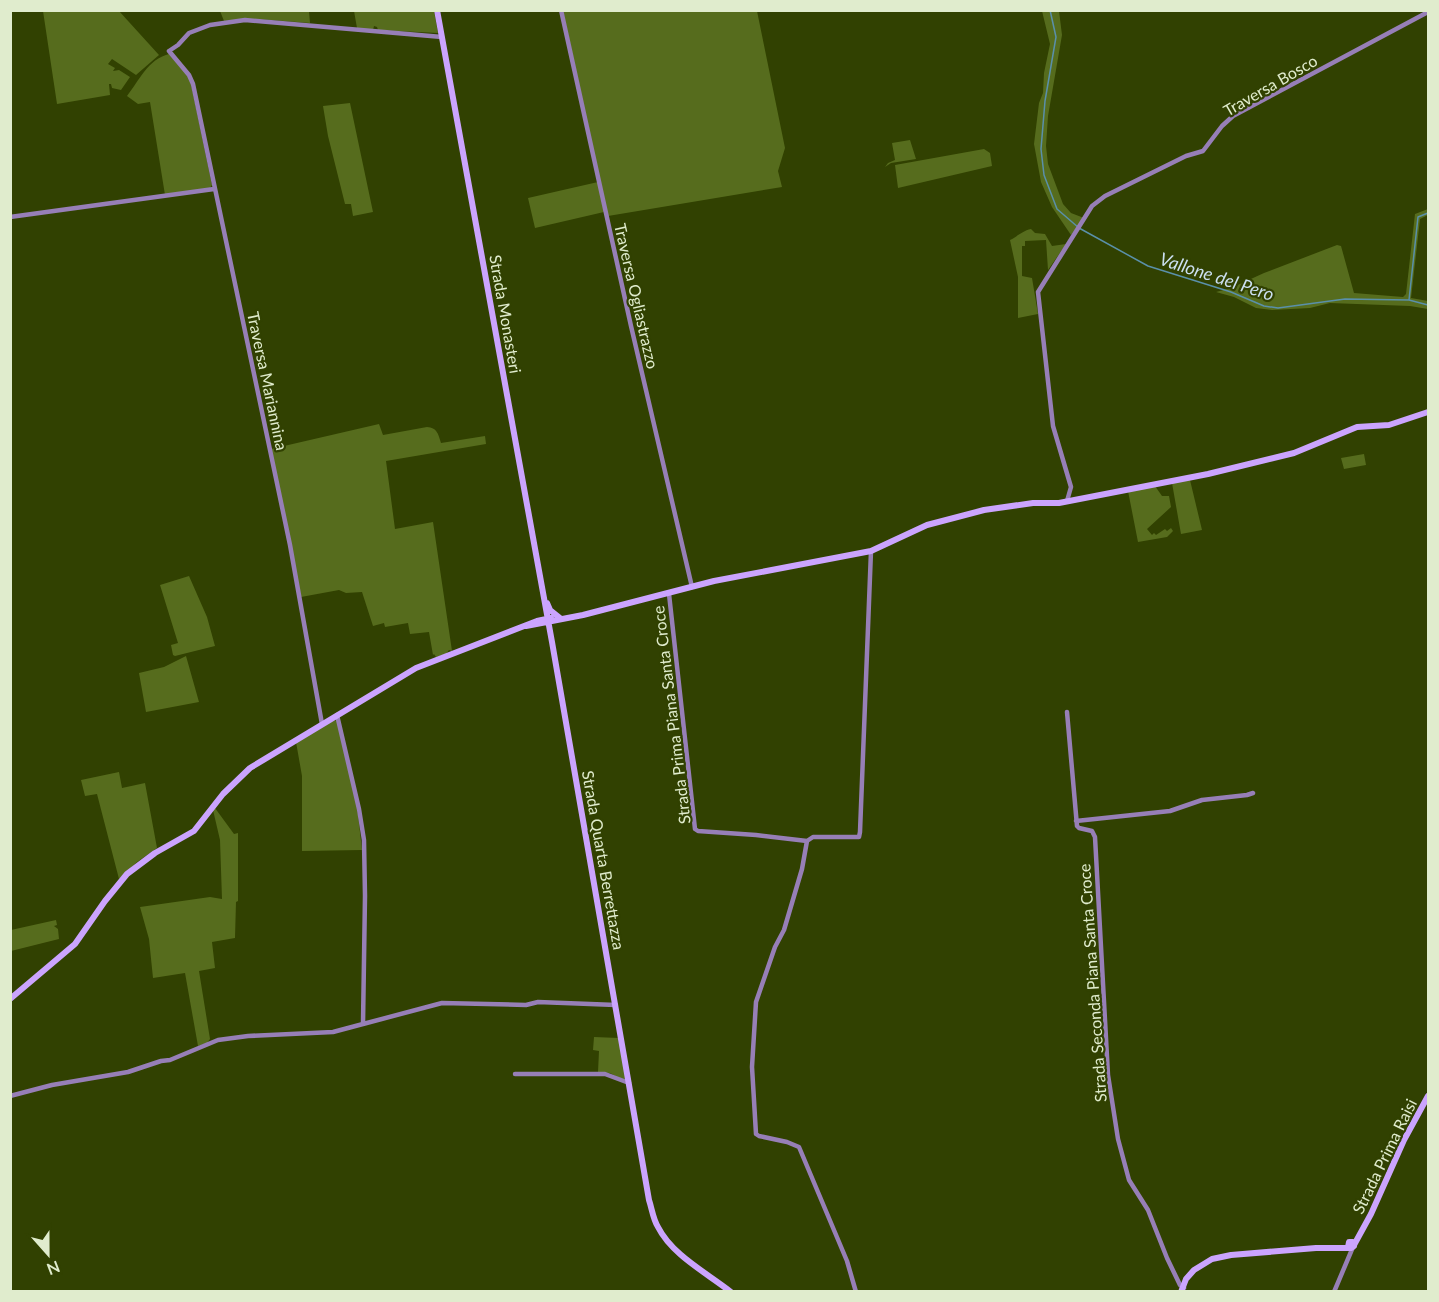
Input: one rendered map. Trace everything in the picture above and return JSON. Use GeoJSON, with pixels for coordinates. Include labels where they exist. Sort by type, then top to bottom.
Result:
{"type":"FeatureCollection","features":[{"type":"Feature","properties":{"kind":"street","name":"Strada Monasteri"},"geometry":{"type":"LineString","coordinates":[[437,10],[548,621]]}},
{"type":"Feature","properties":{"kind":"street","name":"Traversa Ogliastrazzo"},"geometry":{"type":"LineString","coordinates":[[561,10],[692,587]]}},
{"type":"Feature","properties":{"kind":"street","name":"Traversa Bosco"},"geometry":{"type":"LineString","coordinates":[[1067,501],[1071,487],[1053,426],[1038,292],[1092,206],[1104,196],[1186,156],[1203,151],[1222,126],[1233,116],[1428,12]]}},
{"type":"Feature","properties":{"kind":"street","name":"Traversa Mariannina"},"geometry":{"type":"LineString","coordinates":[[322,724],[290,545],[193,84],[189,75],[169,51],[189,33],[210,25],[245,20],[442,37]]}},
{"type":"Feature","properties":{"kind":"street"},"geometry":{"type":"LineString","coordinates":[[10,218],[214,189]]}},
{"type":"Feature","properties":{"kind":"street"},"geometry":{"type":"LineString","coordinates":[[10,999],[75,944],[111,893],[135,867],[201,825],[223,794],[250,768],[416,668],[536,623],[571,618],[692,587],[870,551],[940,521],[984,510],[1067,501],[1208,474],[1294,453],[1357,427],[1389,425],[1428,412]]}},
{"type":"Feature","properties":{"kind":"street","name":"Strada Prima Piana Santa Croce"},"geometry":{"type":"LineString","coordinates":[[669,594],[695,829],[807,841],[810,837],[859,837],[870,551]]}},
{"type":"Feature","properties":{"kind":"street"},"geometry":{"type":"LineString","coordinates":[[543,596],[550,610],[562,619]]}},
{"type":"Feature","properties":{"kind":"street"},"geometry":{"type":"LineString","coordinates":[[536,623],[542,611],[543,596]]}},
{"type":"Feature","properties":{"kind":"street"},"geometry":{"type":"LineString","coordinates":[[552,642],[562,619]]}},
{"type":"Feature","properties":{"kind":"street","name":"Strada Quarta Berrettazza"},"geometry":{"type":"LineString","coordinates":[[548,621],[649,1200],[658,1228],[674,1247],[731,1292]]}},
{"type":"Feature","properties":{"kind":"street"},"geometry":{"type":"LineString","coordinates":[[536,623],[552,642]]}},
{"type":"Feature","properties":{"kind":"street"},"geometry":{"type":"LineString","coordinates":[[1067,712],[1076,821],[1170,811],[1198,801],[1253,793]]}},
{"type":"Feature","properties":{"kind":"street"},"geometry":{"type":"LineString","coordinates":[[337,715],[364,840],[363,1024]]}},
{"type":"Feature","properties":{"kind":"street","name":"Strada Seconda Piana Santa Croce"},"geometry":{"type":"LineString","coordinates":[[1076,821],[1079,828],[1092,831],[1095,837],[1108,1075],[1118,1139],[1129,1180],[1148,1210],[1182,1290]]}},
{"type":"Feature","properties":{"kind":"street"},"geometry":{"type":"LineString","coordinates":[[807,841],[802,869],[784,930],[775,947],[756,1002],[752,1067],[755,1130],[759,1136],[799,1147],[847,1261],[856,1292]]}},
{"type":"Feature","properties":{"kind":"street"},"geometry":{"type":"LineString","coordinates":[[10,1096],[52,1085],[128,1072],[170,1060],[218,1040],[248,1036],[333,1032],[423,1010],[442,1003],[526,1005],[538,1002],[616,1005]]}},
{"type":"Feature","properties":{"kind":"street"},"geometry":{"type":"LineString","coordinates":[[514,1074],[605,1074],[630,1083]]}},
{"type":"Feature","properties":{"kind":"street","name":"Strada Prima Raisi"},"geometry":{"type":"LineString","coordinates":[[1351,1246],[1364,1227],[1404,1140],[1428,1095]]}},
{"type":"Feature","properties":{"kind":"street"},"geometry":{"type":"LineString","coordinates":[[1182,1290],[1190,1275],[1200,1265],[1219,1257],[1351,1246],[1334,1292]]}},
{"type":"Feature","properties":{"kind":"green space"},"geometry":{"type":"Polygon","coordinates":[[[43,11],[119,11],[159,55],[136,75],[112,59],[108,64],[115,68],[113,71],[119,70],[130,77],[121,90],[112,88],[109,84],[110,95],[57,104],[43,11]]]}},
{"type":"Feature","properties":{"kind":"green space"},"geometry":{"type":"Polygon","coordinates":[[[220,11],[309,11],[310,23],[258,19],[224,21],[220,11]]]}},
{"type":"Feature","properties":{"kind":"green space"},"geometry":{"type":"Polygon","coordinates":[[[354,11],[434,11],[438,33],[378,30],[374,26],[373,30],[357,28],[354,11]]]}},
{"type":"Feature","properties":{"kind":"green space"},"geometry":{"type":"Polygon","coordinates":[[[563,11],[757,11],[785,148],[778,171],[782,187],[608,216],[563,11]]]}},
{"type":"Feature","properties":{"kind":"green space"},"geometry":{"type":"Polygon","coordinates":[[[1042,11],[1059,11],[1062,35],[1048,116],[1046,146],[1048,164],[1063,204],[1071,213],[1084,218],[1071,235],[1052,207],[1041,182],[1034,144],[1050,44],[1042,11]]]}},
{"type":"Feature","properties":{"kind":"green space"},"geometry":{"type":"Polygon","coordinates":[[[169,54],[189,77],[212,185],[210,188],[165,195],[150,102],[138,104],[127,96],[155,61],[169,54]]]}},
{"type":"Feature","properties":{"kind":"green space"},"geometry":{"type":"Polygon","coordinates":[[[350,103],[373,212],[353,216],[351,204],[345,204],[323,106],[350,103]]]}},
{"type":"Feature","properties":{"kind":"green space"},"geometry":{"type":"Polygon","coordinates":[[[910,140],[916,159],[891,163],[885,167],[895,160],[892,143],[910,140]]]}},
{"type":"Feature","properties":{"kind":"green space"},"geometry":{"type":"Polygon","coordinates":[[[984,149],[990,153],[992,166],[898,188],[895,165],[984,149]]]}},
{"type":"Feature","properties":{"kind":"green space"},"geometry":{"type":"Polygon","coordinates":[[[598,182],[604,212],[535,228],[528,198],[598,182]]]}},
{"type":"Feature","properties":{"kind":"green space"},"geometry":{"type":"Polygon","coordinates":[[[1428,209],[1428,215],[1420,219],[1411,298],[1428,301],[1428,309],[1410,306],[1330,303],[1310,308],[1272,310],[1256,308],[1234,297],[1216,292],[1337,245],[1341,246],[1354,293],[1403,297],[1406,294],[1415,214],[1428,209]]]}},
{"type":"Feature","properties":{"kind":"green space"},"geometry":{"type":"Polygon","coordinates":[[[1031,229],[1035,233],[1045,234],[1052,246],[1066,244],[1048,270],[1046,240],[1025,241],[1025,246],[1022,246],[1022,276],[1032,278],[1038,314],[1018,318],[1018,277],[1010,240],[1031,229]]]}},
{"type":"Feature","properties":{"kind":"green space"},"geometry":{"type":"Polygon","coordinates":[[[379,424],[383,435],[427,427],[437,432],[441,443],[485,436],[486,444],[386,461],[395,529],[433,522],[452,651],[449,650],[446,654],[436,657],[433,655],[429,632],[410,634],[408,623],[385,627],[384,623],[373,626],[362,592],[346,593],[339,590],[301,597],[271,449],[379,424]]]}},
{"type":"Feature","properties":{"kind":"green space"},"geometry":{"type":"Polygon","coordinates":[[[1364,454],[1366,465],[1344,469],[1341,458],[1364,454]]]}},
{"type":"Feature","properties":{"kind":"green space"},"geometry":{"type":"Polygon","coordinates":[[[1190,480],[1202,530],[1181,534],[1172,483],[1190,480]]]}},
{"type":"Feature","properties":{"kind":"green space"},"geometry":{"type":"Polygon","coordinates":[[[1155,486],[1162,496],[1169,496],[1171,507],[1147,529],[1152,535],[1165,529],[1167,531],[1171,528],[1173,531],[1167,537],[1138,542],[1128,491],[1155,486]]]}},
{"type":"Feature","properties":{"kind":"green space"},"geometry":{"type":"Polygon","coordinates":[[[189,576],[207,617],[215,646],[175,656],[171,645],[178,643],[160,585],[189,576]]]}},
{"type":"Feature","properties":{"kind":"green space"},"geometry":{"type":"Polygon","coordinates":[[[186,656],[199,702],[146,712],[139,673],[164,667],[186,656]]]}},
{"type":"Feature","properties":{"kind":"green space"},"geometry":{"type":"Polygon","coordinates":[[[333,720],[337,721],[357,806],[362,850],[302,851],[302,776],[296,742],[333,720]]]}},
{"type":"Feature","properties":{"kind":"green space"},"geometry":{"type":"Polygon","coordinates":[[[119,772],[122,788],[145,783],[157,848],[119,879],[97,794],[85,796],[81,780],[119,772]]]}},
{"type":"Feature","properties":{"kind":"green space"},"geometry":{"type":"Polygon","coordinates":[[[215,808],[234,834],[238,833],[238,901],[236,902],[235,938],[212,942],[215,968],[199,971],[210,1039],[207,1043],[198,1046],[185,973],[153,978],[149,939],[140,907],[210,897],[222,899],[220,840],[213,810],[215,808]]]}},
{"type":"Feature","properties":{"kind":"green space"},"geometry":{"type":"Polygon","coordinates":[[[56,920],[57,925],[54,926],[58,929],[59,939],[11,951],[11,930],[56,920]]]}},
{"type":"Feature","properties":{"kind":"green space"},"geometry":{"type":"Polygon","coordinates":[[[594,1037],[619,1038],[626,1079],[623,1080],[610,1073],[598,1072],[599,1051],[593,1050],[594,1037]]]}},
{"type":"Feature","properties":{"kind":"waterway","name":"Vallone del Pero"},"geometry":{"type":"LineString","coordinates":[[1050,10],[1056,37],[1045,101],[1041,149],[1044,175],[1057,209],[1079,228],[1148,266],[1231,292],[1264,306],[1278,308],[1345,299],[1409,300],[1428,305]]}},
{"type":"Feature","properties":{"kind":"waterway"},"geometry":{"type":"LineString","coordinates":[[1409,300],[1418,217],[1428,213]]}}]}
